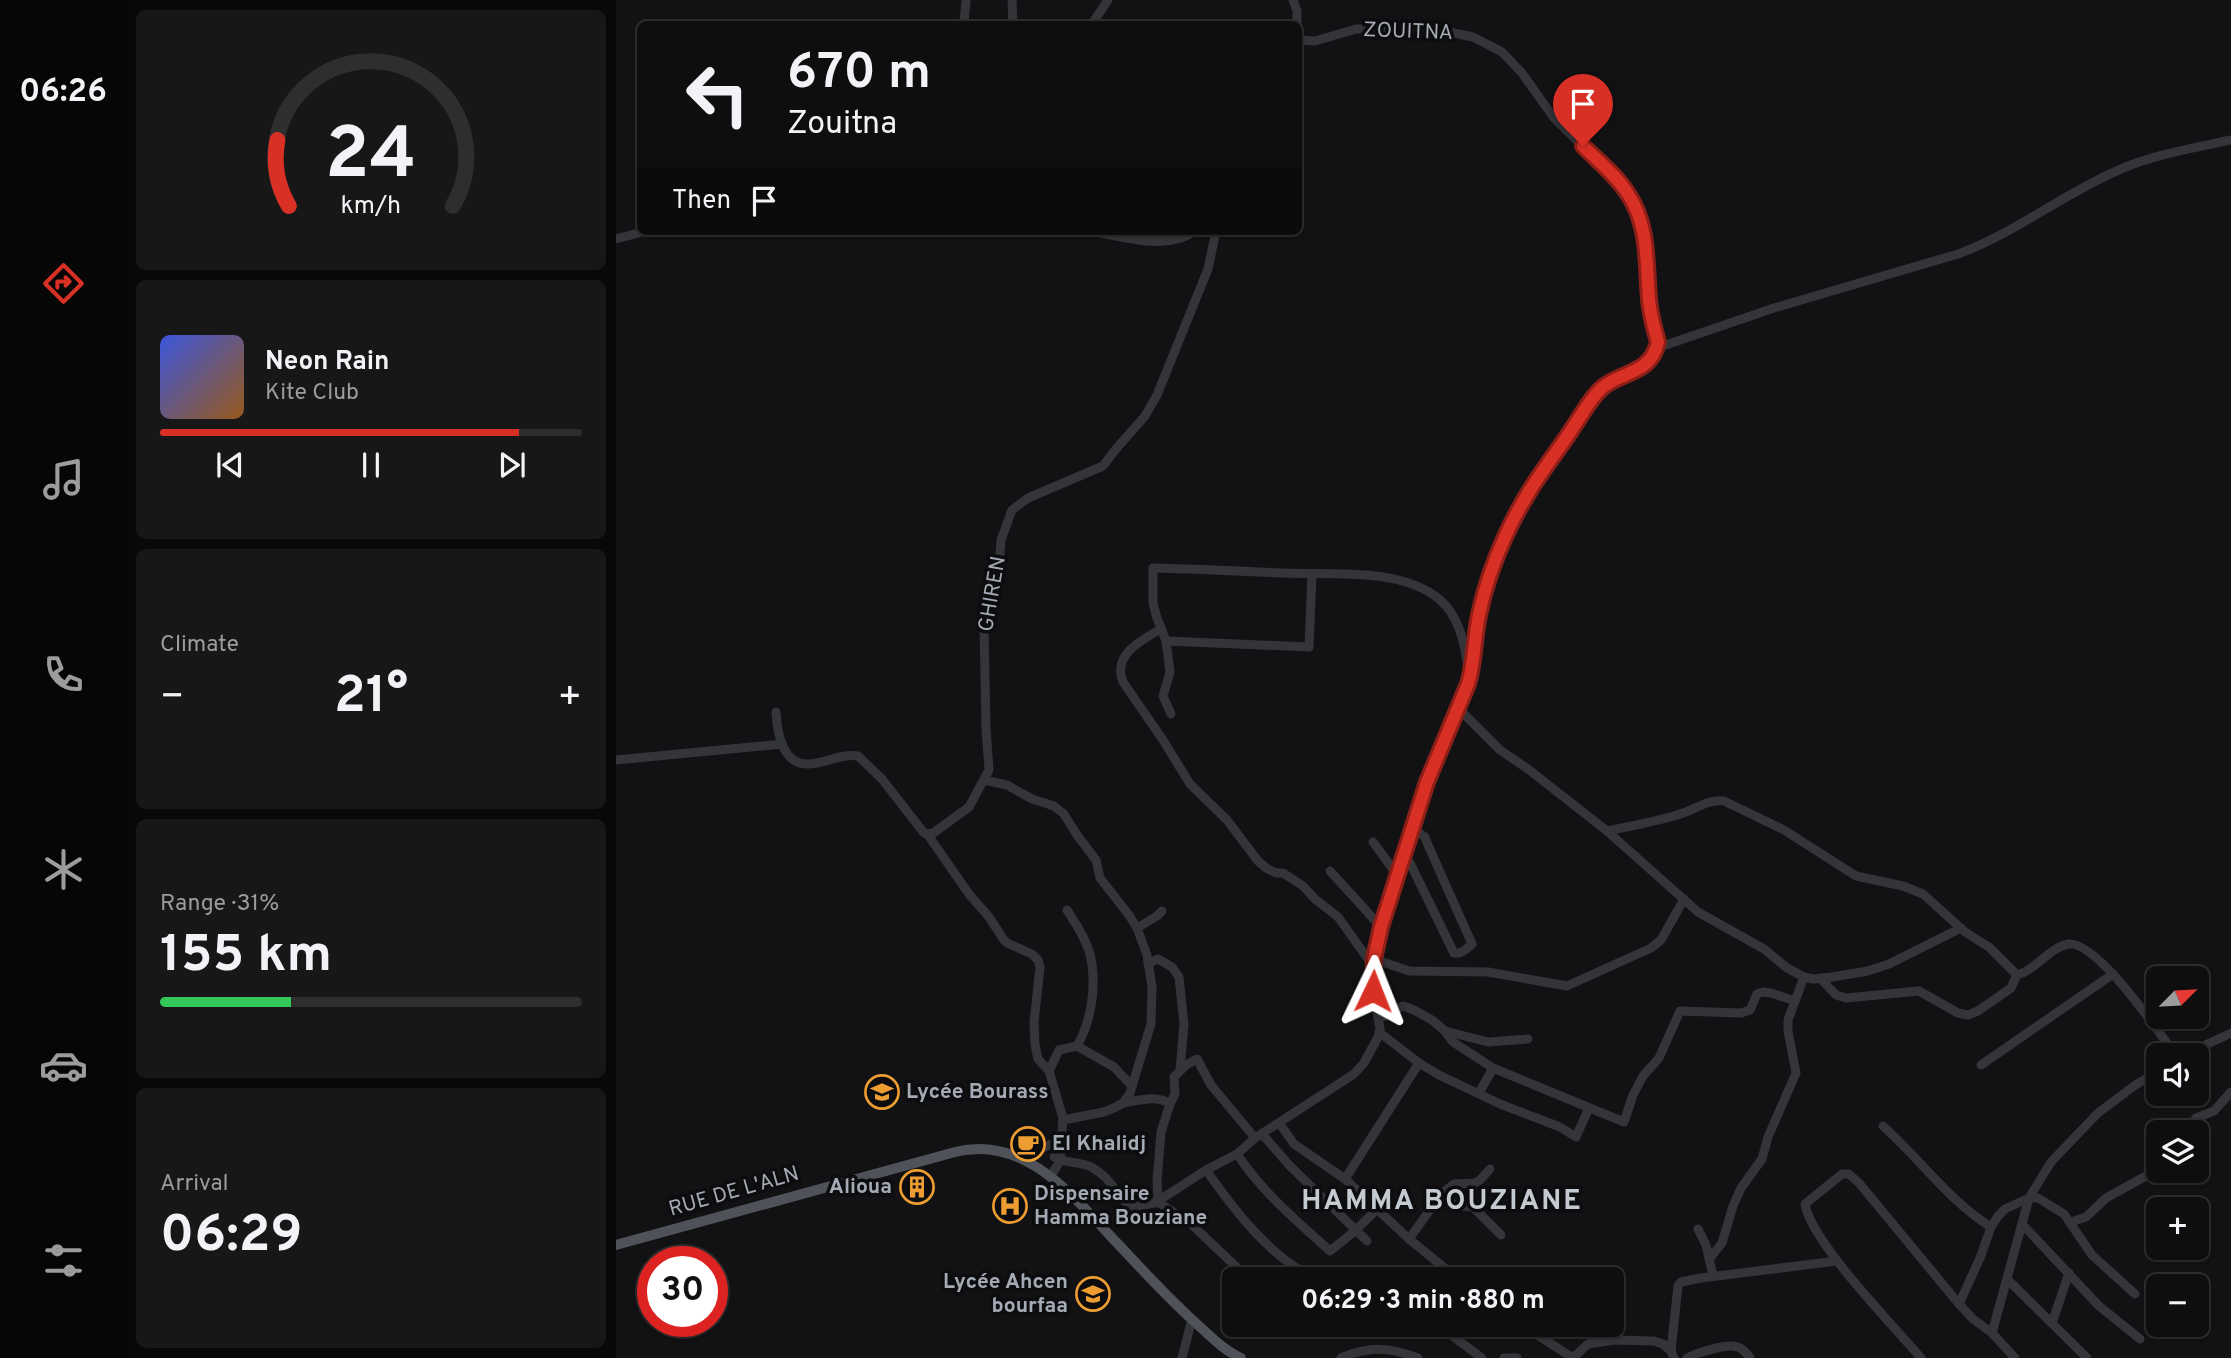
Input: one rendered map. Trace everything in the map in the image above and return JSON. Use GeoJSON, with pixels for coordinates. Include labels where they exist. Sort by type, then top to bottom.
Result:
{"type":"FeatureCollection","features":[{"type":"Feature","properties":{"kind":"main road","name":"RUE DE L'ALN"},"geometry":{"type":"LineString","coordinates":[[616,1245],[974,1147],[990,1149],[1021,1158],[1070,1192],[1192,1319],[1220,1344],[1241,1358]]}},
{"type":"Feature","properties":{"kind":"street"},"geometry":{"type":"LineString","coordinates":[[964,21],[966,0]]}},
{"type":"Feature","properties":{"kind":"street"},"geometry":{"type":"LineString","coordinates":[[1012,0],[1013,21]]}},
{"type":"Feature","properties":{"kind":"street"},"geometry":{"type":"LineString","coordinates":[[1094,21],[1108,0]]}},
{"type":"Feature","properties":{"kind":"street"},"geometry":{"type":"LineString","coordinates":[[1293,0],[1297,21]]}},
{"type":"Feature","properties":{"kind":"street","name":"ZOUITNA"},"geometry":{"type":"LineString","coordinates":[[1302,40],[1315,41],[1356,29],[1434,29],[1473,37],[1502,52],[1522,73],[1554,118],[1628,194],[1642,227],[1657,348]]}},
{"type":"Feature","properties":{"kind":"street"},"geometry":{"type":"LineString","coordinates":[[1037,1168],[1059,1156],[1090,1166],[1110,1180],[1130,1207],[1158,1202],[1206,1170],[1237,1154],[1259,1136],[1354,1074],[1375,1046],[1379,1019],[1373,991],[1373,963],[1381,927],[1427,782],[1468,685],[1480,608],[1502,547],[1526,495],[1600,389],[1634,373],[1648,362],[1657,348],[1774,308],[1958,254],[1987,243],[2122,169],[2180,150],[2231,140]]}},
{"type":"Feature","properties":{"kind":"street"},"geometry":{"type":"LineString","coordinates":[[616,239],[637,233]]}},
{"type":"Feature","properties":{"kind":"street"},"geometry":{"type":"LineString","coordinates":[[1116,235],[1152,241],[1171,241],[1188,235]]}},
{"type":"Feature","properties":{"kind":"street","name":"GHIREN"},"geometry":{"type":"LineString","coordinates":[[928,835],[969,807],[989,770],[984,626],[996,587],[1001,540],[1007,520],[1020,502],[1103,466],[1145,416],[1157,395],[1208,269],[1215,235]]}},
{"type":"Feature","properties":{"kind":"street"},"geometry":{"type":"LineString","coordinates":[[1171,714],[1163,696],[1170,672],[1166,640],[1153,603],[1153,568],[1364,575],[1393,579],[1422,588],[1438,598],[1452,614],[1467,659],[1468,685]]}},
{"type":"Feature","properties":{"kind":"street"},"geometry":{"type":"LineString","coordinates":[[1166,640],[1309,647],[1312,574]]}},
{"type":"Feature","properties":{"kind":"street"},"geometry":{"type":"LineString","coordinates":[[1161,629],[1143,638],[1124,657],[1119,673],[1123,682],[1190,784],[1227,820],[1258,861],[1266,868],[1283,873],[1296,881],[1338,917],[1373,963],[1409,971],[1488,972],[1567,986],[1651,948],[1661,940],[1684,899]]}},
{"type":"Feature","properties":{"kind":"street"},"geometry":{"type":"LineString","coordinates":[[1458,708],[1500,750],[1538,776],[1607,831],[1684,899],[1714,922],[1764,949],[1787,968],[1804,977],[1820,978],[1868,971],[1889,964],[1961,928]]}},
{"type":"Feature","properties":{"kind":"street"},"geometry":{"type":"LineString","coordinates":[[776,712],[782,744],[790,757],[797,762],[808,765],[841,756],[858,756],[882,779],[928,835],[1004,940],[1038,960],[1040,967],[1034,1022],[1035,1045],[1038,1059],[1049,1071],[1063,1120],[1059,1156],[1050,1177]]}},
{"type":"Feature","properties":{"kind":"street"},"geometry":{"type":"LineString","coordinates":[[616,760],[782,744]]}},
{"type":"Feature","properties":{"kind":"street"},"geometry":{"type":"LineString","coordinates":[[985,780],[1007,785],[1032,799],[1054,806],[1064,814],[1096,860],[1100,878],[1137,928],[1152,987],[1151,1024],[1132,1086],[1123,1102]]}},
{"type":"Feature","properties":{"kind":"street"},"geometry":{"type":"LineString","coordinates":[[1607,831],[1681,814],[1717,800],[1724,802],[1784,830],[1856,876],[1903,886],[1923,894],[1961,928],[1989,947],[2017,975]]}},
{"type":"Feature","properties":{"kind":"street"},"geometry":{"type":"LineString","coordinates":[[1404,857],[1410,863],[1454,953],[1468,949],[1472,944],[1425,837],[1413,829]]}},
{"type":"Feature","properties":{"kind":"street"},"geometry":{"type":"LineString","coordinates":[[1373,842],[1398,876]]}},
{"type":"Feature","properties":{"kind":"street"},"geometry":{"type":"LineString","coordinates":[[1331,871],[1381,927]]}},
{"type":"Feature","properties":{"kind":"street"},"geometry":{"type":"LineString","coordinates":[[1068,910],[1085,942],[1092,970],[1090,1009],[1077,1046]]}},
{"type":"Feature","properties":{"kind":"street"},"geometry":{"type":"LineString","coordinates":[[1137,928],[1162,911]]}},
{"type":"Feature","properties":{"kind":"street"},"geometry":{"type":"LineString","coordinates":[[1820,978],[1836,995],[1846,998],[1919,991],[1958,1013],[1968,1015],[2011,988],[2017,975],[2067,944],[2077,945],[2086,948],[2113,974],[2167,1043]]}},
{"type":"Feature","properties":{"kind":"street"},"geometry":{"type":"LineString","coordinates":[[1148,963],[1158,959],[1172,967],[1180,977],[1184,1024],[1180,1072]]}},
{"type":"Feature","properties":{"kind":"street"},"geometry":{"type":"LineString","coordinates":[[1981,1065],[2113,974]]}},
{"type":"Feature","properties":{"kind":"street"},"geometry":{"type":"LineString","coordinates":[[1710,1258],[1723,1243],[1733,1206],[1741,1188],[1762,1159],[1768,1137],[1796,1073],[1788,1020],[1804,977]]}},
{"type":"Feature","properties":{"kind":"street"},"geometry":{"type":"LineString","coordinates":[[1379,1019],[1403,1006],[1407,1007],[1432,1020],[1454,1042],[1493,1068],[1624,1122],[1638,1086],[1648,1068],[1659,1058],[1680,1011],[1741,1013],[1750,1010],[1758,994],[1763,992],[1795,1001]]}},
{"type":"Feature","properties":{"kind":"street"},"geometry":{"type":"LineString","coordinates":[[1445,1031],[1488,1042],[1528,1039]]}},
{"type":"Feature","properties":{"kind":"street"},"geometry":{"type":"LineString","coordinates":[[1379,1032],[1419,1063],[1500,1104],[1560,1127],[1576,1137],[1589,1108]]}},
{"type":"Feature","properties":{"kind":"street"},"geometry":{"type":"LineString","coordinates":[[2209,1043],[2231,1032]]}},
{"type":"Feature","properties":{"kind":"street"},"geometry":{"type":"LineString","coordinates":[[1049,1071],[1059,1050],[1077,1046],[1114,1067],[1132,1086]]}},
{"type":"Feature","properties":{"kind":"street"},"geometry":{"type":"LineString","coordinates":[[1158,1202],[1161,1132],[1175,1094],[1174,1077],[1197,1059],[1211,1084],[1259,1136],[1367,1241]]}},
{"type":"Feature","properties":{"kind":"street"},"geometry":{"type":"LineString","coordinates":[[1345,1179],[1419,1063]]}},
{"type":"Feature","properties":{"kind":"street"},"geometry":{"type":"LineString","coordinates":[[1479,1093],[1493,1068]]}},
{"type":"Feature","properties":{"kind":"street"},"geometry":{"type":"LineString","coordinates":[[1992,1333],[2029,1198],[2051,1162],[2070,1140],[2098,1113],[2146,1078]]}},
{"type":"Feature","properties":{"kind":"street"},"geometry":{"type":"LineString","coordinates":[[2195,1120],[2214,1111],[2231,1092]]}},
{"type":"Feature","properties":{"kind":"street"},"geometry":{"type":"LineString","coordinates":[[1063,1120],[1104,1112],[1123,1102],[1149,1099],[1166,1100],[1170,1104]]}},
{"type":"Feature","properties":{"kind":"street"},"geometry":{"type":"LineString","coordinates":[[1280,1124],[1294,1144],[1345,1179],[1440,1267]]}},
{"type":"Feature","properties":{"kind":"street"},"geometry":{"type":"LineString","coordinates":[[1883,1126],[1961,1206],[1991,1227]]}},
{"type":"Feature","properties":{"kind":"street"},"geometry":{"type":"LineString","coordinates":[[1021,1158],[1062,1139]]}},
{"type":"Feature","properties":{"kind":"street"},"geometry":{"type":"LineString","coordinates":[[1237,1154],[1272,1197],[1330,1251],[1377,1209]]}},
{"type":"Feature","properties":{"kind":"street"},"geometry":{"type":"LineString","coordinates":[[1409,1239],[1442,1193],[1454,1184],[1475,1183],[1490,1169]]}},
{"type":"Feature","properties":{"kind":"street"},"geometry":{"type":"LineString","coordinates":[[1206,1170],[1238,1214],[1271,1249],[1295,1267]]}},
{"type":"Feature","properties":{"kind":"street"},"geometry":{"type":"LineString","coordinates":[[1921,1358],[1837,1261],[1810,1220],[1805,1204],[1842,1174],[1849,1174],[1859,1183],[1973,1320],[1992,1333],[2015,1358]]}},
{"type":"Feature","properties":{"kind":"street"},"geometry":{"type":"LineString","coordinates":[[2071,1222],[2086,1217],[2106,1198],[2146,1176]]}},
{"type":"Feature","properties":{"kind":"street"},"geometry":{"type":"LineString","coordinates":[[1442,1193],[1454,1205],[1473,1208],[1501,1235]]}},
{"type":"Feature","properties":{"kind":"street"},"geometry":{"type":"LineString","coordinates":[[1959,1304],[1998,1216],[2029,1198],[2038,1198],[2053,1206],[2071,1222],[2092,1255],[2135,1294]]}},
{"type":"Feature","properties":{"kind":"street"},"geometry":{"type":"LineString","coordinates":[[1158,1202],[1189,1223],[1236,1267]]}},
{"type":"Feature","properties":{"kind":"street"},"geometry":{"type":"LineString","coordinates":[[2022,1224],[2109,1315],[2140,1339]]}},
{"type":"Feature","properties":{"kind":"street"},"geometry":{"type":"LineString","coordinates":[[1698,1229],[1706,1245],[1713,1276]]}},
{"type":"Feature","properties":{"kind":"street"},"geometry":{"type":"LineString","coordinates":[[1672,1354],[1678,1286],[1681,1282],[1837,1261]]}},
{"type":"Feature","properties":{"kind":"street"},"geometry":{"type":"LineString","coordinates":[[2052,1324],[2069,1273]]}},
{"type":"Feature","properties":{"kind":"street"},"geometry":{"type":"LineString","coordinates":[[2007,1279],[2087,1358]]}},
{"type":"Feature","properties":{"kind":"street"},"geometry":{"type":"LineString","coordinates":[[1182,1358],[1192,1319]]}},
{"type":"Feature","properties":{"kind":"street"},"geometry":{"type":"LineString","coordinates":[[1454,1337],[1482,1358]]}},
{"type":"Feature","properties":{"kind":"street"},"geometry":{"type":"LineString","coordinates":[[1541,1337],[1573,1358],[1580,1349],[1593,1342],[1614,1340],[1654,1341],[1663,1344],[1672,1354]]}},
{"type":"Feature","properties":{"kind":"street"},"geometry":{"type":"LineString","coordinates":[[1592,1337],[1593,1342]]}},
{"type":"Feature","properties":{"kind":"street"},"geometry":{"type":"LineString","coordinates":[[1687,1358],[1732,1346],[1742,1349],[1750,1358]]}},
{"type":"Feature","properties":{"kind":"street"},"geometry":{"type":"LineString","coordinates":[[1341,1358],[1376,1348],[1418,1358]]}},
{"type":"Feature","properties":{"kind":"street"},"geometry":{"type":"LineString","coordinates":[[1504,1358],[1517,1358]]}},
{"type":"Feature","properties":{"kind":"place","name":"Lycée Bourass"},"geometry":{"type":"Point","coordinates":[882,1092]}},
{"type":"Feature","properties":{"kind":"place","name":"El Khalidj"},"geometry":{"type":"Point","coordinates":[1028,1144]}},
{"type":"Feature","properties":{"kind":"place","name":"Alioua"},"geometry":{"type":"Point","coordinates":[917,1187]}},
{"type":"Feature","properties":{"kind":"place","name":"Dispensaire Hamma Bouziane"},"geometry":{"type":"Point","coordinates":[1010,1206]}},
{"type":"Feature","properties":{"kind":"place","name":"Lycée Ahcen bourfaa"},"geometry":{"type":"Point","coordinates":[1093,1294]}},
{"type":"Feature","properties":{"kind":"district","name":"HAMMA BOUZIANE"},"geometry":{"type":"Point","coordinates":[1442,1202]}},
{"type":"Feature","properties":{"kind":"route"},"geometry":{"type":"LineString","coordinates":[[1373,991],[1372,972],[1381,927],[1427,782],[1468,684],[1476,647],[1480,608],[1511,523],[1526,495],[1600,389],[1634,373],[1648,362],[1657,348],[1650,311],[1646,247],[1637,210],[1621,184],[1583,146]]}}]}
